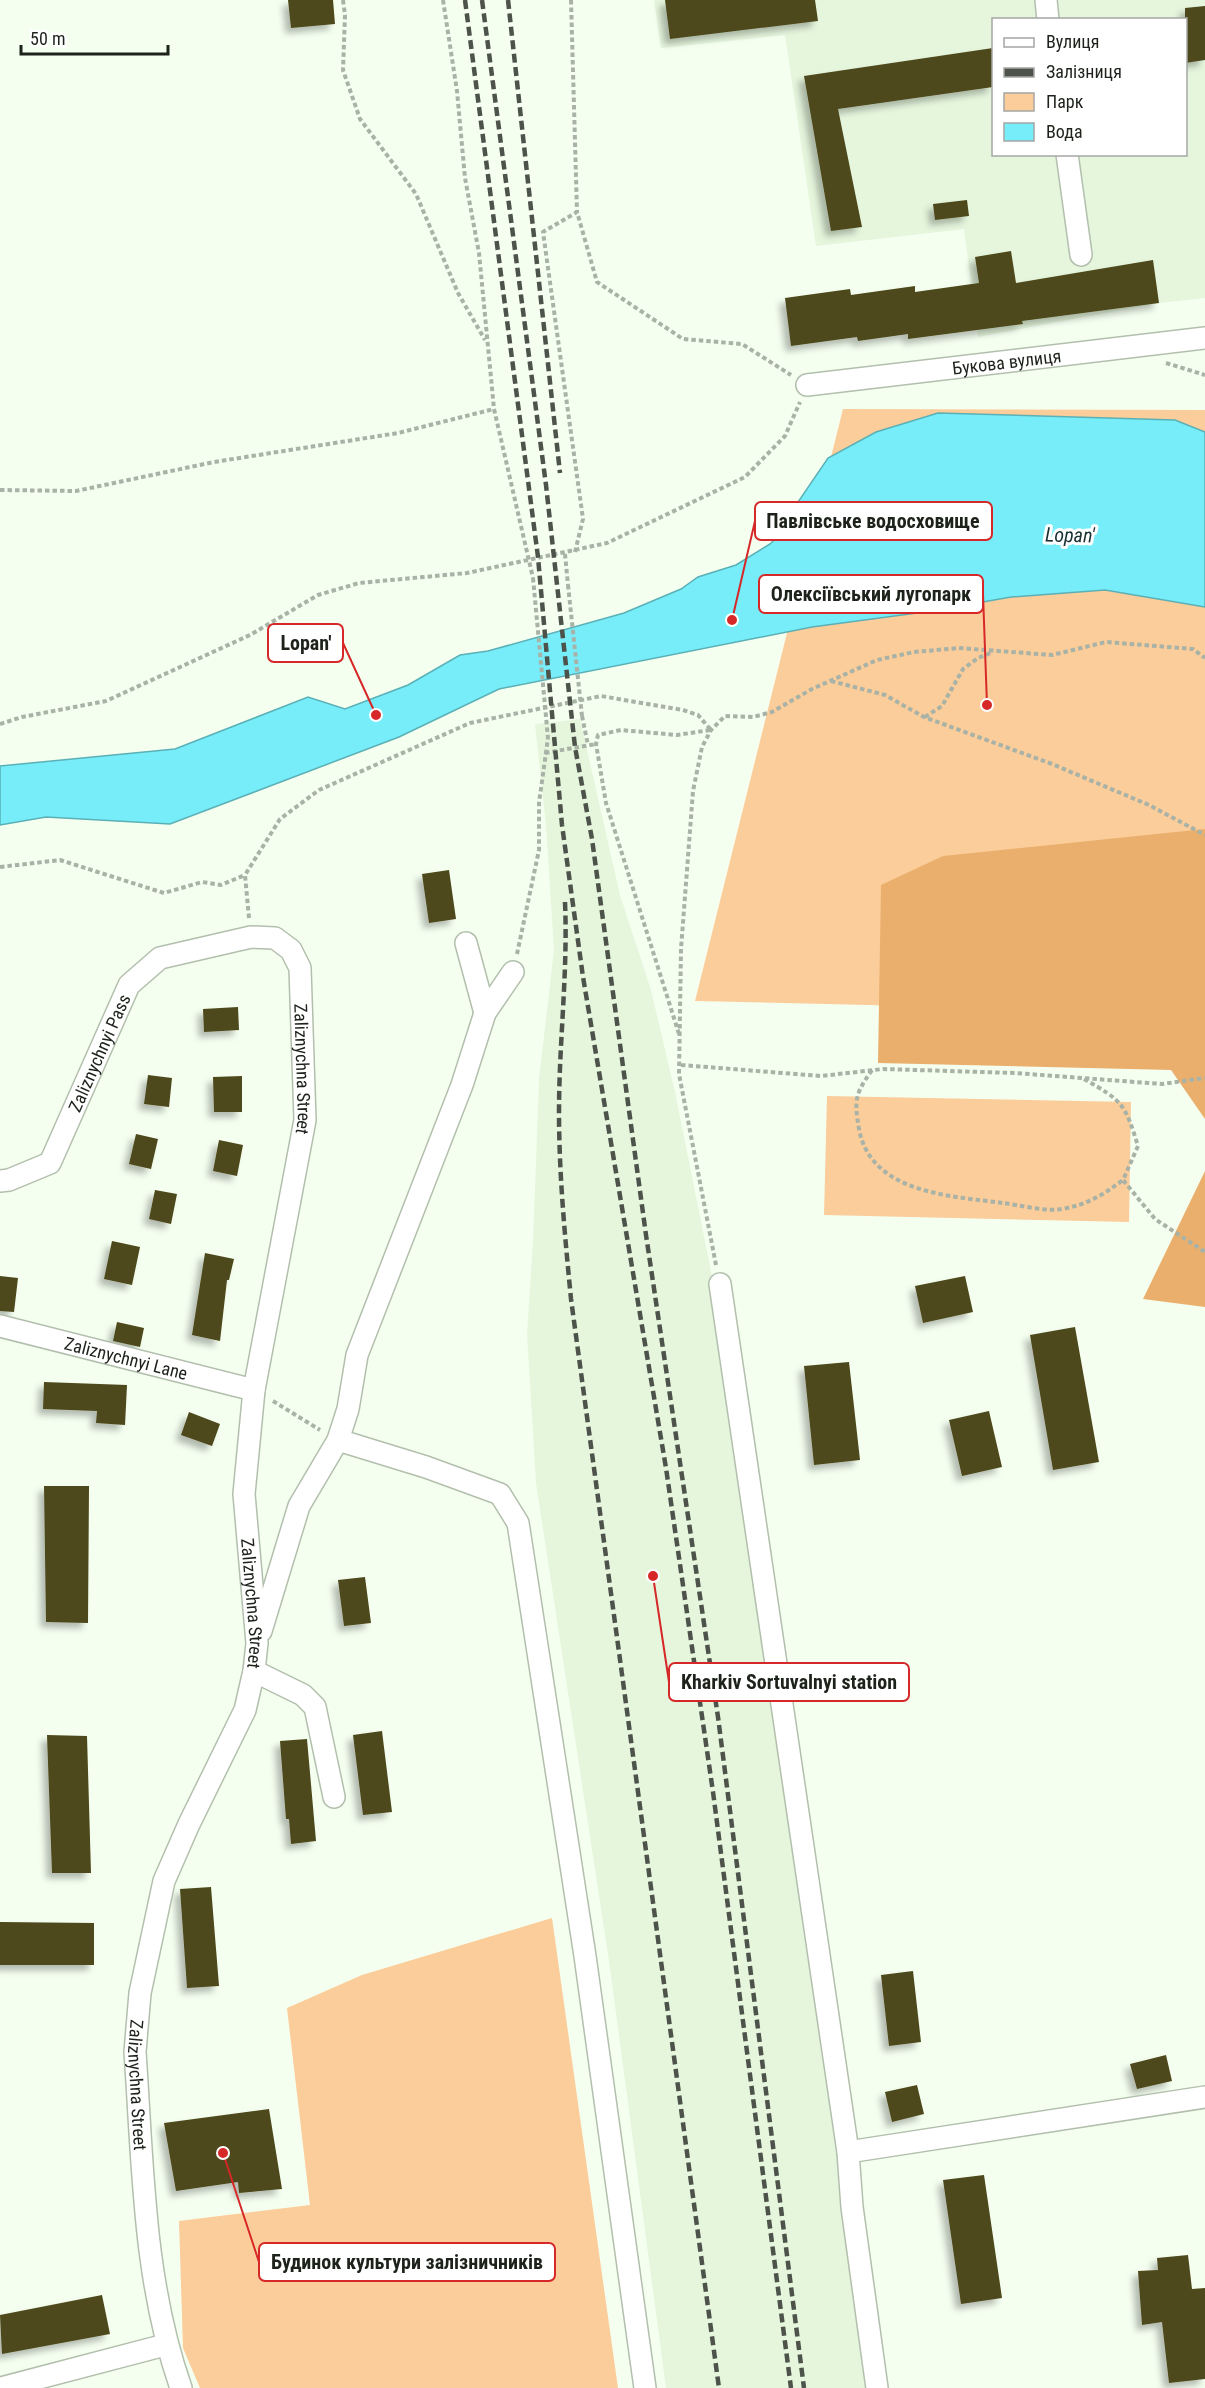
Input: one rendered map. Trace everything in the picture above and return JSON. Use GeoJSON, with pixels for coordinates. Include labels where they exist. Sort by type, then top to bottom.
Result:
{"type":"FeatureCollection","features":[{"type":"Feature","properties":{"kind":"street"},"geometry":{"type":"LineString","coordinates":[[1046,0],[1048,18]]}},
{"type":"Feature","properties":{"kind":"street"},"geometry":{"type":"LineString","coordinates":[[1067,156],[1081,255]]}},
{"type":"Feature","properties":{"kind":"street","name":"Букова вулиця"},"geometry":{"type":"LineString","coordinates":[[807,385],[1205,338]]}},
{"type":"Feature","properties":{"kind":"street","name":"Zaliznychnyi Pass"},"geometry":{"type":"LineString","coordinates":[[0,1181],[9,1180],[50,1163],[129,985],[160,958],[251,937]]}},
{"type":"Feature","properties":{"kind":"street","name":"Zaliznychna Street"},"geometry":{"type":"LineString","coordinates":[[180,2388],[165,2345],[152,2282],[135,2052],[140,1993],[164,1881],[189,1824],[245,1710],[254,1671],[257,1643],[244,1494],[254,1390],[305,1120],[300,968],[291,950],[275,938],[251,937]]}},
{"type":"Feature","properties":{"kind":"street"},"geometry":{"type":"LineString","coordinates":[[466,943],[485,1013]]}},
{"type":"Feature","properties":{"kind":"street"},"geometry":{"type":"LineString","coordinates":[[257,1643],[299,1506],[338,1440],[348,1409],[357,1355],[462,1085],[485,1013],[513,972]]}},
{"type":"Feature","properties":{"kind":"street"},"geometry":{"type":"LineString","coordinates":[[720,1284],[849,2152],[852,2207],[877,2388]]}},
{"type":"Feature","properties":{"kind":"street","name":"Zaliznychnyi Lane"},"geometry":{"type":"LineString","coordinates":[[0,1326],[254,1390]]}},
{"type":"Feature","properties":{"kind":"street"},"geometry":{"type":"LineString","coordinates":[[338,1440],[426,1467],[500,1494],[518,1523],[585,1956],[645,2388]]}},
{"type":"Feature","properties":{"kind":"street"},"geometry":{"type":"LineString","coordinates":[[254,1671],[303,1695],[315,1707],[334,1797]]}},
{"type":"Feature","properties":{"kind":"street"},"geometry":{"type":"LineString","coordinates":[[849,2152],[1205,2097]]}},
{"type":"Feature","properties":{"kind":"street"},"geometry":{"type":"LineString","coordinates":[[1,2388],[165,2345]]}},
{"type":"Feature","properties":{"kind":"path"},"geometry":{"type":"LineString","coordinates":[[343,0],[345,15],[343,70],[360,119],[416,194],[458,293],[486,342]]}},
{"type":"Feature","properties":{"kind":"path"},"geometry":{"type":"LineString","coordinates":[[443,0],[457,91],[465,178],[479,252],[494,409],[533,578],[548,738],[538,803],[539,850],[533,890],[513,972]]}},
{"type":"Feature","properties":{"kind":"path"},"geometry":{"type":"LineString","coordinates":[[0,724],[21,717],[106,701],[250,635],[318,596],[359,583],[467,573],[529,559],[575,552],[607,543],[745,477],[785,436],[807,385],[742,344],[683,339],[597,282],[577,212],[571,0]]}},
{"type":"Feature","properties":{"kind":"path"},"geometry":{"type":"LineString","coordinates":[[575,552],[583,519],[543,232],[577,212]]}},
{"type":"Feature","properties":{"kind":"path"},"geometry":{"type":"LineString","coordinates":[[0,490],[76,491],[214,462],[398,433],[494,409]]}},
{"type":"Feature","properties":{"kind":"path"},"geometry":{"type":"LineString","coordinates":[[565,554],[582,716],[588,745]]}},
{"type":"Feature","properties":{"kind":"path"},"geometry":{"type":"LineString","coordinates":[[720,1284],[679,1074],[681,1065],[681,949],[693,791],[702,747],[711,730],[725,716],[753,717],[772,711],[877,660],[914,652],[959,648],[1052,655],[1106,642],[1193,649],[1205,658]]}},
{"type":"Feature","properties":{"kind":"path"},"geometry":{"type":"LineString","coordinates":[[924,717],[942,706],[963,669],[978,658],[996,651]]}},
{"type":"Feature","properties":{"kind":"path"},"geometry":{"type":"LineString","coordinates":[[831,681],[885,695],[924,717],[1052,764],[1149,805],[1205,835]]}},
{"type":"Feature","properties":{"kind":"path"},"geometry":{"type":"LineString","coordinates":[[0,867],[60,860],[164,893],[202,882],[221,885],[245,875],[280,819],[319,790],[470,723],[602,696],[684,710],[698,715],[711,730]]}},
{"type":"Feature","properties":{"kind":"path"},"geometry":{"type":"LineString","coordinates":[[680,1039],[606,803],[596,744],[598,735],[621,730],[676,735],[711,730]]}},
{"type":"Feature","properties":{"kind":"path"},"geometry":{"type":"LineString","coordinates":[[545,753],[596,744]]}},
{"type":"Feature","properties":{"kind":"path"},"geometry":{"type":"LineString","coordinates":[[245,875],[251,937]]}},
{"type":"Feature","properties":{"kind":"path"},"geometry":{"type":"LineString","coordinates":[[681,1065],[821,1076],[872,1070],[1004,1073],[1162,1084],[1205,1078]]}},
{"type":"Feature","properties":{"kind":"path"},"geometry":{"type":"LineString","coordinates":[[872,1070],[858,1091],[855,1105],[860,1135],[871,1159],[894,1179],[935,1194],[1060,1210],[1099,1199],[1123,1180],[1138,1146],[1127,1110],[1109,1093],[1084,1078]]}},
{"type":"Feature","properties":{"kind":"path"},"geometry":{"type":"LineString","coordinates":[[1123,1180],[1155,1219],[1205,1252]]}},
{"type":"Feature","properties":{"kind":"path"},"geometry":{"type":"LineString","coordinates":[[254,1390],[338,1440]]}},
{"type":"Feature","properties":{"kind":"shaded area"},"geometry":{"type":"Polygon","coordinates":[[[654,0],[1205,0],[1205,298],[1159,303],[978,337],[964,229],[816,246],[785,35],[661,48],[654,0]]]}},
{"type":"Feature","properties":{"kind":"shaded area"},"geometry":{"type":"Polygon","coordinates":[[[580,719],[620,895],[651,990],[675,1092],[719,1311],[869,2388],[666,2388],[609,1961],[536,1483],[527,1334],[539,1079],[554,950],[546,825],[535,724],[580,719]]]}},
{"type":"Feature","properties":{"kind":"shaded area"},"geometry":{"type":"Polygon","coordinates":[[[1205,829],[1205,1119],[1171,1070],[878,1063],[881,885],[943,856],[1205,829]]]}},
{"type":"Feature","properties":{"kind":"shaded area"},"geometry":{"type":"Polygon","coordinates":[[[1205,1171],[1205,1307],[1143,1299],[1205,1171]]]}},
{"type":"Feature","properties":{"kind":"green space"},"geometry":{"type":"Polygon","coordinates":[[[843,409],[1205,410],[1205,1045],[1165,1012],[695,1001],[843,409]]]}},
{"type":"Feature","properties":{"kind":"green space"},"geometry":{"type":"Polygon","coordinates":[[[827,1096],[1131,1102],[1129,1222],[824,1215],[827,1096]]]}},
{"type":"Feature","properties":{"kind":"green space"},"geometry":{"type":"Polygon","coordinates":[[[552,1918],[618,2388],[200,2388],[183,2348],[179,2221],[310,2205],[287,2008],[362,1975],[552,1918]]]}},
{"type":"Feature","properties":{"kind":"water"},"geometry":{"type":"Polygon","coordinates":[[[938,413],[1175,420],[1205,432],[1205,607],[1105,590],[1011,597],[932,611],[812,627],[499,689],[399,737],[170,824],[46,817],[0,825],[0,766],[175,749],[308,697],[345,709],[408,685],[460,655],[488,651],[624,613],[681,589],[698,577],[736,565],[770,544],[790,525],[798,502],[828,458],[876,432],[938,413]]]}},
{"type":"Feature","properties":{"kind":"building"},"geometry":{"type":"Polygon","coordinates":[[[288,0],[333,0],[335,24],[291,28],[288,0]]]}},
{"type":"Feature","properties":{"kind":"building"},"geometry":{"type":"Polygon","coordinates":[[[665,0],[815,0],[818,21],[670,39],[665,0]]]}},
{"type":"Feature","properties":{"kind":"building"},"geometry":{"type":"Polygon","coordinates":[[[1205,6],[1205,60],[1187,63],[1185,8],[1205,6]]]}},
{"type":"Feature","properties":{"kind":"building"},"geometry":{"type":"Polygon","coordinates":[[[992,48],[992,87],[838,109],[862,227],[831,231],[804,76],[992,48]]]}},
{"type":"Feature","properties":{"kind":"building"},"geometry":{"type":"Polygon","coordinates":[[[967,200],[969,216],[935,220],[933,204],[967,200]]]}},
{"type":"Feature","properties":{"kind":"building"},"geometry":{"type":"Polygon","coordinates":[[[1011,251],[1016,283],[1153,260],[1159,303],[908,339],[908,334],[858,341],[857,337],[791,346],[785,298],[850,289],[851,295],[915,286],[915,292],[979,283],[975,257],[1011,251]]]}},
{"type":"Feature","properties":{"kind":"building"},"geometry":{"type":"Polygon","coordinates":[[[449,870],[456,919],[429,923],[422,874],[449,870]]]}},
{"type":"Feature","properties":{"kind":"building"},"geometry":{"type":"Polygon","coordinates":[[[238,1007],[239,1030],[204,1032],[203,1009],[238,1007]]]}},
{"type":"Feature","properties":{"kind":"building"},"geometry":{"type":"Polygon","coordinates":[[[148,1075],[172,1078],[169,1107],[144,1104],[148,1075]]]}},
{"type":"Feature","properties":{"kind":"building"},"geometry":{"type":"Polygon","coordinates":[[[242,1076],[242,1112],[214,1112],[213,1077],[242,1076]]]}},
{"type":"Feature","properties":{"kind":"building"},"geometry":{"type":"Polygon","coordinates":[[[136,1134],[158,1139],[151,1169],[129,1164],[136,1134]]]}},
{"type":"Feature","properties":{"kind":"building"},"geometry":{"type":"Polygon","coordinates":[[[219,1140],[243,1145],[237,1176],[213,1171],[219,1140]]]}},
{"type":"Feature","properties":{"kind":"building"},"geometry":{"type":"Polygon","coordinates":[[[155,1190],[177,1194],[171,1224],[149,1219],[155,1190]]]}},
{"type":"Feature","properties":{"kind":"building"},"geometry":{"type":"Polygon","coordinates":[[[112,1241],[140,1247],[132,1285],[104,1279],[112,1241]]]}},
{"type":"Feature","properties":{"kind":"building"},"geometry":{"type":"Polygon","coordinates":[[[205,1253],[234,1259],[229,1280],[227,1280],[220,1341],[192,1335],[205,1253]]]}},
{"type":"Feature","properties":{"kind":"building"},"geometry":{"type":"Polygon","coordinates":[[[0,1276],[18,1278],[14,1312],[0,1311],[0,1276]]]}},
{"type":"Feature","properties":{"kind":"building"},"geometry":{"type":"Polygon","coordinates":[[[965,1276],[973,1312],[923,1323],[915,1286],[965,1276]]]}},
{"type":"Feature","properties":{"kind":"building"},"geometry":{"type":"Polygon","coordinates":[[[117,1322],[144,1328],[140,1347],[113,1341],[117,1322]]]}},
{"type":"Feature","properties":{"kind":"building"},"geometry":{"type":"Polygon","coordinates":[[[1075,1327],[1099,1462],[1053,1470],[1030,1335],[1075,1327]]]}},
{"type":"Feature","properties":{"kind":"building"},"geometry":{"type":"Polygon","coordinates":[[[849,1362],[860,1460],[814,1465],[804,1366],[849,1362]]]}},
{"type":"Feature","properties":{"kind":"building"},"geometry":{"type":"Polygon","coordinates":[[[44,1382],[127,1385],[125,1425],[96,1423],[97,1411],[43,1409],[44,1382]]]}},
{"type":"Feature","properties":{"kind":"building"},"geometry":{"type":"Polygon","coordinates":[[[989,1411],[1002,1467],[962,1476],[949,1420],[989,1411]]]}},
{"type":"Feature","properties":{"kind":"building"},"geometry":{"type":"Polygon","coordinates":[[[189,1412],[220,1424],[212,1446],[181,1435],[189,1412]]]}},
{"type":"Feature","properties":{"kind":"building"},"geometry":{"type":"Polygon","coordinates":[[[44,1486],[89,1486],[88,1623],[46,1622],[44,1486]]]}},
{"type":"Feature","properties":{"kind":"building"},"geometry":{"type":"Polygon","coordinates":[[[365,1577],[371,1623],[344,1626],[338,1580],[365,1577]]]}},
{"type":"Feature","properties":{"kind":"building"},"geometry":{"type":"Polygon","coordinates":[[[382,1731],[392,1812],[363,1815],[353,1735],[382,1731]]]}},
{"type":"Feature","properties":{"kind":"building"},"geometry":{"type":"Polygon","coordinates":[[[47,1735],[87,1736],[91,1873],[52,1873],[47,1735]]]}},
{"type":"Feature","properties":{"kind":"building"},"geometry":{"type":"Polygon","coordinates":[[[307,1739],[316,1841],[291,1844],[289,1819],[286,1819],[280,1741],[307,1739]]]}},
{"type":"Feature","properties":{"kind":"building"},"geometry":{"type":"Polygon","coordinates":[[[211,1887],[219,1986],[187,1988],[180,1889],[211,1887]]]}},
{"type":"Feature","properties":{"kind":"building"},"geometry":{"type":"Polygon","coordinates":[[[0,1922],[94,1923],[94,1965],[0,1965],[0,1922]]]}},
{"type":"Feature","properties":{"kind":"building"},"geometry":{"type":"Polygon","coordinates":[[[913,1971],[921,2042],[889,2046],[881,1975],[913,1971]]]}},
{"type":"Feature","properties":{"kind":"building"},"geometry":{"type":"Polygon","coordinates":[[[1166,2055],[1172,2081],[1137,2089],[1130,2064],[1166,2055]]]}},
{"type":"Feature","properties":{"kind":"building"},"geometry":{"type":"Polygon","coordinates":[[[917,2085],[924,2114],[892,2122],[885,2092],[917,2085]]]}},
{"type":"Feature","properties":{"kind":"building"},"geometry":{"type":"Polygon","coordinates":[[[269,2109],[282,2189],[239,2193],[238,2182],[176,2191],[164,2123],[269,2109]]]}},
{"type":"Feature","properties":{"kind":"building"},"geometry":{"type":"Polygon","coordinates":[[[984,2175],[1002,2298],[961,2304],[943,2180],[984,2175]]]}},
{"type":"Feature","properties":{"kind":"building"},"geometry":{"type":"Polygon","coordinates":[[[1188,2255],[1192,2289],[1205,2288],[1205,2379],[1169,2383],[1162,2322],[1142,2325],[1138,2271],[1158,2270],[1157,2258],[1188,2255]]]}},
{"type":"Feature","properties":{"kind":"building"},"geometry":{"type":"Polygon","coordinates":[[[102,2295],[110,2334],[2,2354],[0,2315],[102,2295]]]}},
{"type":"Feature","properties":{"kind":"railway"},"geometry":{"type":"LineString","coordinates":[[465,0],[538,557],[562,825],[583,977],[666,1468],[713,1792],[791,2388]]}},
{"type":"Feature","properties":{"kind":"railway"},"geometry":{"type":"LineString","coordinates":[[482,0],[546,485],[575,747],[592,839],[646,1235],[718,1717],[804,2388]]}},
{"type":"Feature","properties":{"kind":"railway"},"geometry":{"type":"LineString","coordinates":[[508,0],[560,473]]}},
{"type":"Feature","properties":{"kind":"railway"},"geometry":{"type":"LineString","coordinates":[[565,902],[559,1136],[571,1299],[719,2388]]}},
{"type":"Feature","properties":{"kind":"place","name":"Павлівське водосховище"},"geometry":{"type":"Point","coordinates":[732,620]}},
{"type":"Feature","properties":{"kind":"place","name":"Олексіївський лугопарк"},"geometry":{"type":"Point","coordinates":[987,705]}},
{"type":"Feature","properties":{"kind":"place","name":"Lopan'"},"geometry":{"type":"Point","coordinates":[376,715]}},
{"type":"Feature","properties":{"kind":"place","name":"Kharkiv Sortuvalnyi station"},"geometry":{"type":"Point","coordinates":[653,1576]}},
{"type":"Feature","properties":{"kind":"place","name":"Будинок культури залізничників"},"geometry":{"type":"Point","coordinates":[223,2153]}}]}
